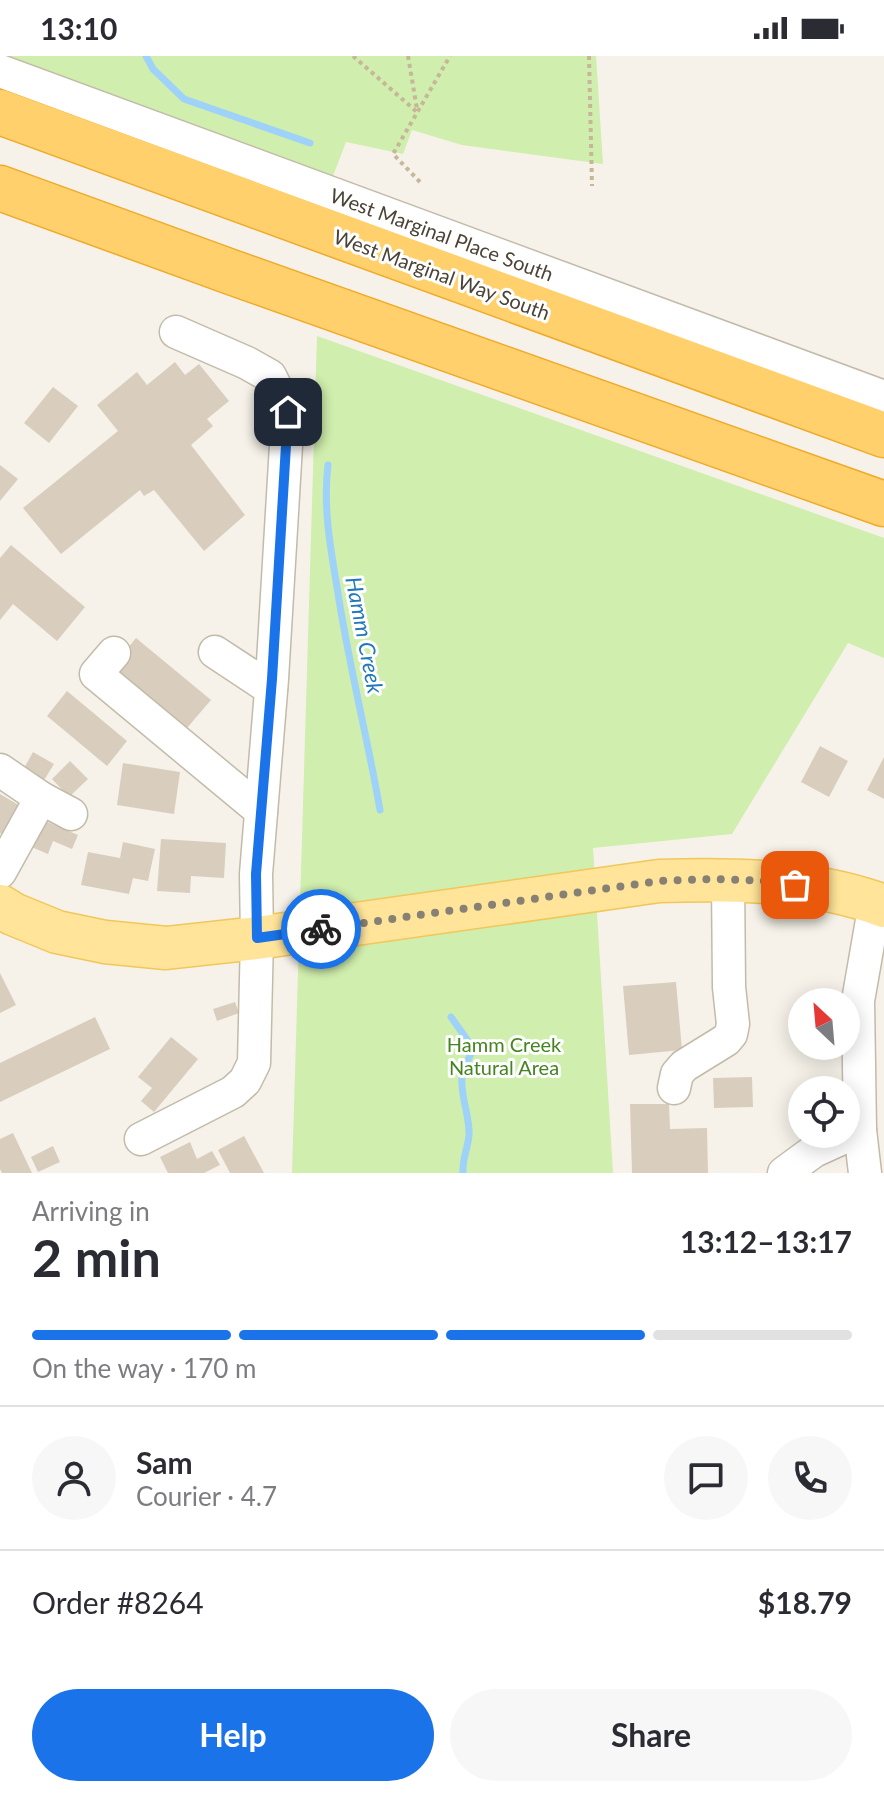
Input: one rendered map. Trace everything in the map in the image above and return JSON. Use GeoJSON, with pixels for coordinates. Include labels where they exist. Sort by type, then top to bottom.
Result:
{"type":"FeatureCollection","features":[{"type":"Feature","properties":{"kind":"highway","name":"West Marginal Way South"},"geometry":{"type":"LineString","coordinates":[[0,112],[884,435]]}},
{"type":"Feature","properties":{"kind":"highway"},"geometry":{"type":"LineString","coordinates":[[0,188],[884,504]]}},
{"type":"Feature","properties":{"kind":"main road"},"geometry":{"type":"LineString","coordinates":[[0,906],[57,932],[105,942],[166,948],[659,881],[766,881],[824,890],[880,905]]}},
{"type":"Feature","properties":{"kind":"street","name":"West Marginal Place South"},"geometry":{"type":"LineString","coordinates":[[0,71],[884,397]]}},
{"type":"Feature","properties":{"kind":"street"},"geometry":{"type":"LineString","coordinates":[[141,1139],[233,1092],[245,1081],[254,1063],[256,874],[288,412],[270,376],[176,332]]}},
{"type":"Feature","properties":{"kind":"street"},"geometry":{"type":"LineString","coordinates":[[215,652],[271,689]]}},
{"type":"Feature","properties":{"kind":"street"},"geometry":{"type":"LineString","coordinates":[[114,653],[96,674],[261,811]]}},
{"type":"Feature","properties":{"kind":"street"},"geometry":{"type":"LineString","coordinates":[[0,770],[71,814]]}},
{"type":"Feature","properties":{"kind":"street"},"geometry":{"type":"LineString","coordinates":[[0,872],[41,798]]}},
{"type":"Feature","properties":{"kind":"street"},"geometry":{"type":"LineString","coordinates":[[674,1088],[677,1074],[684,1066],[731,1034],[728,880]]}},
{"type":"Feature","properties":{"kind":"street"},"geometry":{"type":"LineString","coordinates":[[859,1076],[858,1001],[880,905]]}},
{"type":"Feature","properties":{"kind":"street"},"geometry":{"type":"LineString","coordinates":[[860,1130],[865,1173]]}},
{"type":"Feature","properties":{"kind":"street"},"geometry":{"type":"LineString","coordinates":[[784,1173],[821,1148]]}},
{"type":"Feature","properties":{"kind":"path"},"geometry":{"type":"LineString","coordinates":[[353,56],[417,112]]}},
{"type":"Feature","properties":{"kind":"path"},"geometry":{"type":"LineString","coordinates":[[408,56],[417,112]]}},
{"type":"Feature","properties":{"kind":"path"},"geometry":{"type":"LineString","coordinates":[[420,182],[393,154],[450,56]]}},
{"type":"Feature","properties":{"kind":"path"},"geometry":{"type":"LineString","coordinates":[[589,56],[592,186]]}},
{"type":"Feature","properties":{"kind":"green space"},"geometry":{"type":"Polygon","coordinates":[[[8,56],[596,56],[603,164],[462,145],[412,130],[403,154],[346,142],[333,176],[8,56]]]}},
{"type":"Feature","properties":{"kind":"green space","name":"Hamm Creek Natural Area"},"geometry":{"type":"Polygon","coordinates":[[[317,336],[884,538],[884,658],[848,643],[732,834],[593,848],[613,1173],[292,1173],[317,336]]]}},
{"type":"Feature","properties":{"kind":"building"},"geometry":{"type":"Polygon","coordinates":[[[175,362],[185,375],[199,364],[229,401],[207,419],[213,426],[191,445],[245,515],[204,551],[154,490],[144,496],[140,490],[61,554],[23,508],[118,431],[97,405],[137,372],[147,385],[175,362]]]}},
{"type":"Feature","properties":{"kind":"building"},"geometry":{"type":"Polygon","coordinates":[[[53,387],[78,406],[49,443],[24,423],[53,387]]]}},
{"type":"Feature","properties":{"kind":"building"},"geometry":{"type":"Polygon","coordinates":[[[0,465],[18,479],[0,501],[0,465]]]}},
{"type":"Feature","properties":{"kind":"building"},"geometry":{"type":"Polygon","coordinates":[[[11,545],[85,607],[57,641],[13,604],[0,620],[0,558],[11,545]]]}},
{"type":"Feature","properties":{"kind":"building"},"geometry":{"type":"Polygon","coordinates":[[[136,638],[211,700],[181,735],[106,675],[136,638]]]}},
{"type":"Feature","properties":{"kind":"building"},"geometry":{"type":"Polygon","coordinates":[[[67,691],[127,741],[107,766],[47,716],[67,691]]]}},
{"type":"Feature","properties":{"kind":"building"},"geometry":{"type":"Polygon","coordinates":[[[820,746],[848,761],[829,797],[801,782],[820,746]]]}},
{"type":"Feature","properties":{"kind":"building"},"geometry":{"type":"Polygon","coordinates":[[[33,752],[54,764],[43,782],[23,770],[33,752]]]}},
{"type":"Feature","properties":{"kind":"building"},"geometry":{"type":"Polygon","coordinates":[[[884,757],[884,799],[867,790],[884,757]]]}},
{"type":"Feature","properties":{"kind":"building"},"geometry":{"type":"Polygon","coordinates":[[[70,761],[88,779],[69,797],[52,779],[70,761]]]}},
{"type":"Feature","properties":{"kind":"building"},"geometry":{"type":"Polygon","coordinates":[[[123,763],[180,772],[174,814],[117,805],[123,763]]]}},
{"type":"Feature","properties":{"kind":"building"},"geometry":{"type":"Polygon","coordinates":[[[0,794],[22,807],[5,836],[0,833],[0,794]]]}},
{"type":"Feature","properties":{"kind":"building"},"geometry":{"type":"Polygon","coordinates":[[[40,819],[78,835],[72,849],[53,841],[48,854],[29,846],[40,819]]]}},
{"type":"Feature","properties":{"kind":"building"},"geometry":{"type":"Polygon","coordinates":[[[161,839],[226,843],[224,878],[191,876],[190,893],[157,891],[161,839]]]}},
{"type":"Feature","properties":{"kind":"building"},"geometry":{"type":"Polygon","coordinates":[[[123,842],[155,849],[148,881],[133,878],[129,894],[81,885],[88,852],[120,858],[123,842]]]}},
{"type":"Feature","properties":{"kind":"building"},"geometry":{"type":"Polygon","coordinates":[[[0,973],[16,1005],[0,1013],[0,973]]]}},
{"type":"Feature","properties":{"kind":"building"},"geometry":{"type":"Polygon","coordinates":[[[676,982],[682,1050],[629,1055],[623,986],[676,982]]]}},
{"type":"Feature","properties":{"kind":"building"},"geometry":{"type":"Polygon","coordinates":[[[235,1002],[239,1013],[217,1021],[213,1009],[235,1002]]]}},
{"type":"Feature","properties":{"kind":"building"},"geometry":{"type":"Polygon","coordinates":[[[95,1017],[110,1049],[0,1102],[0,1063],[95,1017]]]}},
{"type":"Feature","properties":{"kind":"building"},"geometry":{"type":"Polygon","coordinates":[[[171,1037],[198,1059],[154,1112],[141,1101],[152,1088],[138,1077],[171,1037]]]}},
{"type":"Feature","properties":{"kind":"building"},"geometry":{"type":"Polygon","coordinates":[[[752,1077],[753,1107],[714,1108],[713,1078],[752,1077]]]}},
{"type":"Feature","properties":{"kind":"building"},"geometry":{"type":"Polygon","coordinates":[[[630,1104],[669,1104],[670,1129],[707,1128],[708,1173],[632,1173],[630,1104]]]}},
{"type":"Feature","properties":{"kind":"building"},"geometry":{"type":"Polygon","coordinates":[[[13,1133],[32,1173],[2,1173],[0,1169],[0,1139],[13,1133]]]}},
{"type":"Feature","properties":{"kind":"building"},"geometry":{"type":"Polygon","coordinates":[[[244,1136],[264,1173],[230,1173],[218,1150],[244,1136]]]}},
{"type":"Feature","properties":{"kind":"building"},"geometry":{"type":"Polygon","coordinates":[[[190,1142],[197,1159],[212,1151],[220,1165],[204,1173],[168,1173],[160,1157],[190,1142]]]}},
{"type":"Feature","properties":{"kind":"building"},"geometry":{"type":"Polygon","coordinates":[[[53,1146],[60,1162],[38,1172],[31,1157],[53,1146]]]}},
{"type":"Feature","properties":{"kind":"waterway","name":"Hamm Creek"},"geometry":{"type":"LineString","coordinates":[[146,56],[153,69],[184,99],[310,143]]}},
{"type":"Feature","properties":{"kind":"waterway","name":"Hamm Creek"},"geometry":{"type":"LineString","coordinates":[[328,465],[327,511],[332,556],[380,810]]}},
{"type":"Feature","properties":{"kind":"waterway","name":"Hamm Creek"},"geometry":{"type":"LineString","coordinates":[[451,1017],[473,1048],[462,1077],[469,1135],[463,1173]]}},
{"type":"Feature","properties":{"kind":"way so far"},"geometry":{"type":"LineString","coordinates":[[321,929],[659,881],[717,879],[795,885]]}},
{"type":"Feature","properties":{"kind":"route"},"geometry":{"type":"LineString","coordinates":[[288,412],[272,679],[256,874],[257,938],[321,929]]}}]}
